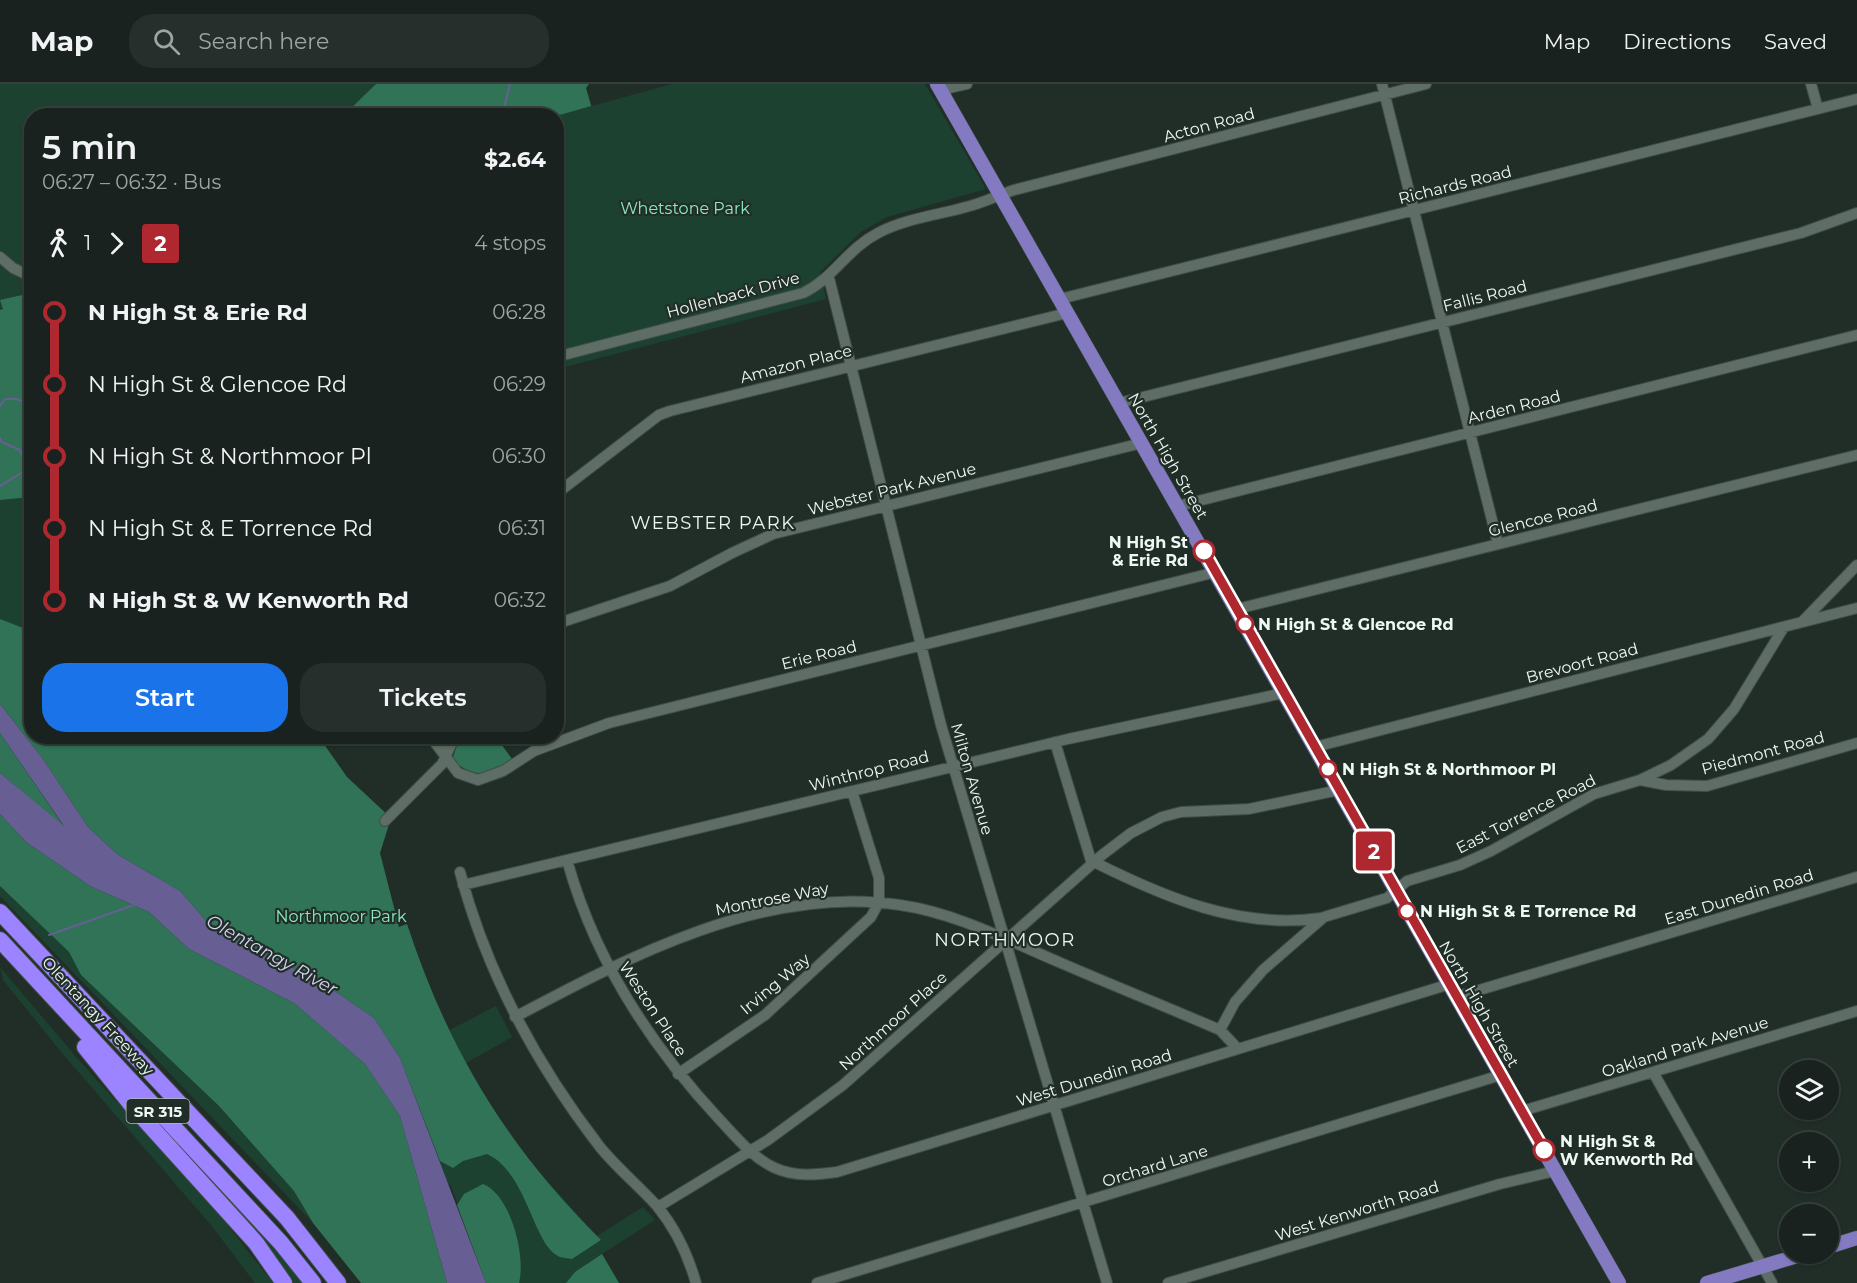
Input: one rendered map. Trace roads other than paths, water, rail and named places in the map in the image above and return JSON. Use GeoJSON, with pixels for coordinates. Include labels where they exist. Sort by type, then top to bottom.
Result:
{"type":"FeatureCollection","features":[{"type":"Feature","properties":{"kind":"highway","name":"Olentangy Freeway"},"geometry":{"type":"LineString","coordinates":[[0,912],[287,1218],[328,1267],[338,1283]]}},
{"type":"Feature","properties":{"kind":"highway","name":"Olentangy Freeway"},"geometry":{"type":"LineString","coordinates":[[0,940],[281,1243],[313,1283]]}},
{"type":"Feature","properties":{"kind":"highway"},"geometry":{"type":"LineString","coordinates":[[0,940],[134,1108],[256,1243],[284,1283]]}},
{"type":"Feature","properties":{"kind":"highway"},"geometry":{"type":"LineString","coordinates":[[328,1267],[349,1283]]}},
{"type":"Feature","properties":{"kind":"main road","name":"North High Street"},"geometry":{"type":"LineString","coordinates":[[938,87],[1619,1283]]}},
{"type":"Feature","properties":{"kind":"main road"},"geometry":{"type":"LineString","coordinates":[[1839,1244],[1857,1238]]}},
{"type":"Feature","properties":{"kind":"main road"},"geometry":{"type":"LineString","coordinates":[[1707,1283],[1779,1261]]}},
{"type":"Feature","properties":{"kind":"street"},"geometry":{"type":"LineString","coordinates":[[938,87],[967,84]]}},
{"type":"Feature","properties":{"kind":"street","name":"Acton Road"},"geometry":{"type":"LineString","coordinates":[[1000,195],[1384,90],[1426,84]]}},
{"type":"Feature","properties":{"kind":"street"},"geometry":{"type":"LineString","coordinates":[[1811,84],[1818,109]]}},
{"type":"Feature","properties":{"kind":"street"},"geometry":{"type":"LineString","coordinates":[[1384,90],[1468,434],[1498,544]]}},
{"type":"Feature","properties":{"kind":"street","name":"Richards Road"},"geometry":{"type":"LineString","coordinates":[[1060,299],[1857,99]]}},
{"type":"Feature","properties":{"kind":"street","name":"Hollenback Drive"},"geometry":{"type":"LineString","coordinates":[[564,355],[793,297],[820,285],[829,278],[848,255],[871,237],[888,228],[983,203],[1000,195]]}},
{"type":"Feature","properties":{"kind":"street","name":"Fallis Road"},"geometry":{"type":"LineString","coordinates":[[1119,403],[1801,233],[1857,213]]}},
{"type":"Feature","properties":{"kind":"street"},"geometry":{"type":"LineString","coordinates":[[0,257],[13,268],[24,273]]}},
{"type":"Feature","properties":{"kind":"street","name":"Milton Avenue"},"geometry":{"type":"LineString","coordinates":[[829,278],[953,766],[1107,1283]]}},
{"type":"Feature","properties":{"kind":"street","name":"Amazon Place"},"geometry":{"type":"LineString","coordinates":[[564,488],[659,415],[1067,313]]}},
{"type":"Feature","properties":{"kind":"street","name":"Arden Road"},"geometry":{"type":"LineString","coordinates":[[1178,506],[1857,335]]}},
{"type":"Feature","properties":{"kind":"street","name":"Webster Park Avenue"},"geometry":{"type":"LineString","coordinates":[[564,621],[670,586],[773,534],[1142,443]]}},
{"type":"Feature","properties":{"kind":"street","name":"Glencoe Road"},"geometry":{"type":"LineString","coordinates":[[1237,609],[1857,455]]}},
{"type":"Feature","properties":{"kind":"street"},"geometry":{"type":"LineString","coordinates":[[1803,621],[1857,565]]}},
{"type":"Feature","properties":{"kind":"street","name":"Erie Road"},"geometry":{"type":"LineString","coordinates":[[564,740],[609,723],[1215,572]]}},
{"type":"Feature","properties":{"kind":"street","name":"Brevoort Road"},"geometry":{"type":"LineString","coordinates":[[1315,747],[1857,608]]}},
{"type":"Feature","properties":{"kind":"street","name":"East Torrence Road"},"geometry":{"type":"LineString","coordinates":[[1324,917],[1387,898],[1407,881],[1460,865],[1491,851],[1594,794],[1640,780],[1671,765],[1708,739],[1734,709],[1784,627]]}},
{"type":"Feature","properties":{"kind":"street","name":"Winthrop Road"},"geometry":{"type":"LineString","coordinates":[[463,885],[1055,742],[1284,693]]}},
{"type":"Feature","properties":{"kind":"street"},"geometry":{"type":"LineString","coordinates":[[1055,742],[1093,863],[1195,906],[1255,918],[1300,920],[1324,917]]}},
{"type":"Feature","properties":{"kind":"street","name":"Piedmont Road"},"geometry":{"type":"LineString","coordinates":[[1640,780],[1666,785],[1707,786],[1857,743]]}},
{"type":"Feature","properties":{"kind":"street","name":"Erie Road"},"geometry":{"type":"LineString","coordinates":[[436,744],[458,773],[469,779],[488,779],[534,751],[553,744]]}},
{"type":"Feature","properties":{"kind":"street"},"geometry":{"type":"LineString","coordinates":[[385,821],[446,758],[452,744]]}},
{"type":"Feature","properties":{"kind":"street","name":"Northmoor Place"},"geometry":{"type":"LineString","coordinates":[[658,1207],[801,1118],[843,1085],[1093,863],[1131,834],[1162,817],[1181,812],[1249,809],[1339,790]]}},
{"type":"Feature","properties":{"kind":"street"},"geometry":{"type":"LineString","coordinates":[[852,791],[879,878],[879,902]]}},
{"type":"Feature","properties":{"kind":"street","name":"Weston Place"},"geometry":{"type":"LineString","coordinates":[[567,860],[608,968],[678,1074],[750,1151]]}},
{"type":"Feature","properties":{"kind":"street"},"geometry":{"type":"LineString","coordinates":[[460,872],[505,998],[524,1036],[601,1148],[658,1207],[684,1248],[696,1283]]}},
{"type":"Feature","properties":{"kind":"street","name":"East Dunedin Road"},"geometry":{"type":"LineString","coordinates":[[1453,991],[1857,877]]}},
{"type":"Feature","properties":{"kind":"street","name":"Montrose Way"},"geometry":{"type":"LineString","coordinates":[[515,1017],[608,968],[686,934],[732,920],[807,905],[852,901],[879,902],[932,911],[1005,940],[1220,1030],[1238,1049]]}},
{"type":"Feature","properties":{"kind":"street","name":"Irving Way"},"geometry":{"type":"LineString","coordinates":[[678,1074],[734,1038],[792,992],[860,929],[879,902]]}},
{"type":"Feature","properties":{"kind":"street"},"geometry":{"type":"LineString","coordinates":[[1220,1030],[1235,1002],[1263,970],[1324,917]]}},
{"type":"Feature","properties":{"kind":"street","name":"West Dunedin Road"},"geometry":{"type":"LineString","coordinates":[[750,1151],[776,1168],[792,1174],[817,1175],[837,1172],[1238,1049],[1453,991]]}},
{"type":"Feature","properties":{"kind":"street","name":"Oakland Park Avenue"},"geometry":{"type":"LineString","coordinates":[[1522,1111],[1857,1011]]}},
{"type":"Feature","properties":{"kind":"street"},"geometry":{"type":"LineString","coordinates":[[1653,1072],[1772,1283]]}},
{"type":"Feature","properties":{"kind":"street","name":"Orchard Lane"},"geometry":{"type":"LineString","coordinates":[[817,1283],[1501,1075]]}},
{"type":"Feature","properties":{"kind":"street","name":"West Kenworth Road"},"geometry":{"type":"LineString","coordinates":[[1168,1283],[1483,1189],[1555,1171]]}},
{"type":"Feature","properties":{"kind":"waterway"},"geometry":{"type":"LineString","coordinates":[[504,108],[510,84]]}},
{"type":"Feature","properties":{"kind":"waterway"},"geometry":{"type":"LineString","coordinates":[[0,406],[5,399],[24,402]]}},
{"type":"Feature","properties":{"kind":"waterway"},"geometry":{"type":"LineString","coordinates":[[0,438],[2,442],[20,450],[24,460]]}},
{"type":"Feature","properties":{"kind":"waterway"},"geometry":{"type":"LineString","coordinates":[[0,486],[23,472],[24,468]]}},
{"type":"Feature","properties":{"kind":"waterway"},"geometry":{"type":"LineString","coordinates":[[49,935],[134,905]]}},
{"type":"Feature","properties":{"kind":"place","name":"N High St & Erie Rd"},"geometry":{"type":"Point","coordinates":[1204,551]}},
{"type":"Feature","properties":{"kind":"place","name":"N High St & Glencoe Rd"},"geometry":{"type":"Point","coordinates":[1245,624]}},
{"type":"Feature","properties":{"kind":"place","name":"N High St & Northmoor Pl"},"geometry":{"type":"Point","coordinates":[1328,769]}},
{"type":"Feature","properties":{"kind":"place","name":"N High St & E Torrence Rd"},"geometry":{"type":"Point","coordinates":[1407,911]}},
{"type":"Feature","properties":{"kind":"place","name":"N High St & W Kenworth Rd"},"geometry":{"type":"Point","coordinates":[1544,1150]}},
{"type":"Feature","properties":{"kind":"district","name":"WEBSTER PARK"},"geometry":{"type":"Point","coordinates":[713,523]}},
{"type":"Feature","properties":{"kind":"district","name":"NORTHMOOR"},"geometry":{"type":"Point","coordinates":[1005,940]}},
{"type":"Feature","properties":{"kind":"park label","name":"Whetstone Park"},"geometry":{"type":"Point","coordinates":[685,208]}},
{"type":"Feature","properties":{"kind":"park label","name":"Northmoor Park"},"geometry":{"type":"Point","coordinates":[341,916]}},
{"type":"Feature","properties":{"kind":"water label","name":"Olentangy River"},"geometry":{"type":"Point","coordinates":[272,955]}}]}
